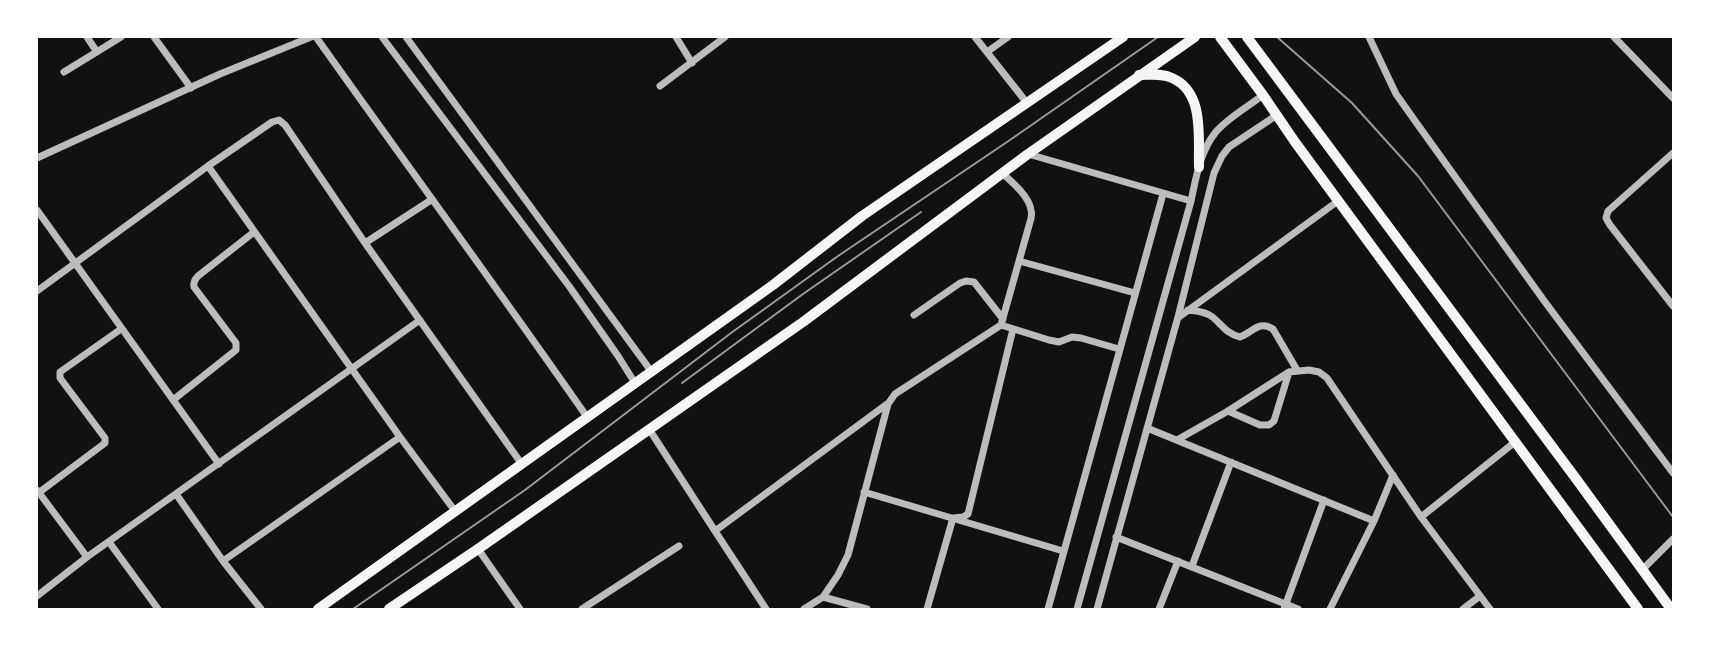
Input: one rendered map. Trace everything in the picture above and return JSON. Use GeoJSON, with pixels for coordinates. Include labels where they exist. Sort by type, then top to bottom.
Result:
{"type":"FeatureCollection","features":[{"type":"Feature","properties":{"kind":"main road"},"geometry":{"type":"LineString","coordinates":[[318,609],[774,285],[862,216],[1123,37]]}},
{"type":"Feature","properties":{"kind":"main road"},"geometry":{"type":"LineString","coordinates":[[389,609],[803,322],[1002,173],[1195,37]]}},
{"type":"Feature","properties":{"kind":"main road"},"geometry":{"type":"LineString","coordinates":[[1220,37],[1638,609]]}},
{"type":"Feature","properties":{"kind":"main road"},"geometry":{"type":"LineString","coordinates":[[1247,37],[1671,609]]}},
{"type":"Feature","properties":{"kind":"main road"},"geometry":{"type":"LineString","coordinates":[[1139,75],[1172,78],[1188,90],[1194,99],[1199,167]]}},
{"type":"Feature","properties":{"kind":"street"},"geometry":{"type":"LineString","coordinates":[[87,37],[97,52]]}},
{"type":"Feature","properties":{"kind":"street"},"geometry":{"type":"LineString","coordinates":[[64,72],[121,37]]}},
{"type":"Feature","properties":{"kind":"street"},"geometry":{"type":"LineString","coordinates":[[155,37],[191,88]]}},
{"type":"Feature","properties":{"kind":"street"},"geometry":{"type":"LineString","coordinates":[[37,158],[295,40],[313,37],[513,310],[587,417]]}},
{"type":"Feature","properties":{"kind":"street"},"geometry":{"type":"LineString","coordinates":[[382,37],[556,269],[635,383]]}},
{"type":"Feature","properties":{"kind":"street"},"geometry":{"type":"LineString","coordinates":[[406,37],[651,371]]}},
{"type":"Feature","properties":{"kind":"street"},"geometry":{"type":"LineString","coordinates":[[676,37],[692,63]]}},
{"type":"Feature","properties":{"kind":"street"},"geometry":{"type":"LineString","coordinates":[[660,86],[725,37]]}},
{"type":"Feature","properties":{"kind":"street"},"geometry":{"type":"LineString","coordinates":[[975,37],[1027,103]]}},
{"type":"Feature","properties":{"kind":"street"},"geometry":{"type":"LineString","coordinates":[[987,52],[1007,37]]}},
{"type":"Feature","properties":{"kind":"street"},"geometry":{"type":"LineString","coordinates":[[1369,37],[1396,93],[1418,125],[1545,302],[1673,473]]}},
{"type":"Feature","properties":{"kind":"street"},"geometry":{"type":"LineString","coordinates":[[1614,37],[1673,98]]}},
{"type":"Feature","properties":{"kind":"street"},"geometry":{"type":"LineString","coordinates":[[1077,609],[1205,149],[1216,132],[1264,95]]}},
{"type":"Feature","properties":{"kind":"street"},"geometry":{"type":"LineString","coordinates":[[1097,609],[1178,317],[1214,173],[1222,156],[1236,141],[1277,116]]}},
{"type":"Feature","properties":{"kind":"street"},"geometry":{"type":"LineString","coordinates":[[37,291],[208,166],[272,122],[279,120],[521,463]]}},
{"type":"Feature","properties":{"kind":"street"},"geometry":{"type":"LineString","coordinates":[[1673,153],[1608,211],[1606,218],[1673,306]]}},
{"type":"Feature","properties":{"kind":"street"},"geometry":{"type":"LineString","coordinates":[[1028,155],[1191,201]]}},
{"type":"Feature","properties":{"kind":"street"},"geometry":{"type":"LineString","coordinates":[[208,166],[400,437],[456,511]]}},
{"type":"Feature","properties":{"kind":"street"},"geometry":{"type":"LineString","coordinates":[[715,531],[888,404],[895,394],[1002,322],[1032,212],[1028,202],[1002,173]]}},
{"type":"Feature","properties":{"kind":"street"},"geometry":{"type":"LineString","coordinates":[[1048,609],[1163,194]]}},
{"type":"Feature","properties":{"kind":"street"},"geometry":{"type":"LineString","coordinates":[[365,243],[431,200]]}},
{"type":"Feature","properties":{"kind":"street"},"geometry":{"type":"LineString","coordinates":[[1178,317],[1338,201]]}},
{"type":"Feature","properties":{"kind":"street"},"geometry":{"type":"LineString","coordinates":[[37,210],[219,464]]}},
{"type":"Feature","properties":{"kind":"street"},"geometry":{"type":"LineString","coordinates":[[173,400],[236,350],[236,343],[194,284],[198,276],[254,232]]}},
{"type":"Feature","properties":{"kind":"street"},"geometry":{"type":"LineString","coordinates":[[1019,261],[1135,293]]}},
{"type":"Feature","properties":{"kind":"street"},"geometry":{"type":"LineString","coordinates":[[914,315],[960,283],[974,282],[1002,322],[1013,329],[1059,342],[1072,337],[1081,338],[1119,349]]}},
{"type":"Feature","properties":{"kind":"street"},"geometry":{"type":"LineString","coordinates":[[1188,310],[1210,315],[1224,329],[1240,337],[1259,325],[1267,325],[1273,329],[1293,371],[1274,421],[1269,425],[1260,425],[1228,411]]}},
{"type":"Feature","properties":{"kind":"street"},"geometry":{"type":"LineString","coordinates":[[37,597],[87,557],[420,320]]}},
{"type":"Feature","properties":{"kind":"street"},"geometry":{"type":"LineString","coordinates":[[87,557],[38,492],[105,443],[105,438],[60,378],[60,374],[121,328]]}},
{"type":"Feature","properties":{"kind":"street"},"geometry":{"type":"LineString","coordinates":[[953,518],[963,517],[968,513],[1013,329]]}},
{"type":"Feature","properties":{"kind":"street"},"geometry":{"type":"LineString","coordinates":[[1177,440],[1293,371],[1319,372],[1327,379],[1422,517],[1490,609]]}},
{"type":"Feature","properties":{"kind":"street"},"geometry":{"type":"LineString","coordinates":[[804,609],[812,607],[823,597],[848,555],[888,404]]}},
{"type":"Feature","properties":{"kind":"street"},"geometry":{"type":"LineString","coordinates":[[1147,428],[1374,521]]}},
{"type":"Feature","properties":{"kind":"street"},"geometry":{"type":"LineString","coordinates":[[649,429],[766,609]]}},
{"type":"Feature","properties":{"kind":"street"},"geometry":{"type":"LineString","coordinates":[[223,561],[400,437]]}},
{"type":"Feature","properties":{"kind":"street"},"geometry":{"type":"LineString","coordinates":[[1422,517],[1515,442]]}},
{"type":"Feature","properties":{"kind":"street"},"geometry":{"type":"LineString","coordinates":[[1192,566],[1231,462]]}},
{"type":"Feature","properties":{"kind":"street"},"geometry":{"type":"LineString","coordinates":[[1330,609],[1374,521],[1393,475]]}},
{"type":"Feature","properties":{"kind":"street"},"geometry":{"type":"LineString","coordinates":[[864,492],[1063,551]]}},
{"type":"Feature","properties":{"kind":"street"},"geometry":{"type":"LineString","coordinates":[[176,494],[261,609]]}},
{"type":"Feature","properties":{"kind":"street"},"geometry":{"type":"LineString","coordinates":[[1285,607],[1324,500]]}},
{"type":"Feature","properties":{"kind":"street"},"geometry":{"type":"LineString","coordinates":[[927,609],[953,518]]}},
{"type":"Feature","properties":{"kind":"street"},"geometry":{"type":"LineString","coordinates":[[1116,537],[1192,566],[1285,607],[1298,609]]}},
{"type":"Feature","properties":{"kind":"street"},"geometry":{"type":"LineString","coordinates":[[1642,570],[1673,539]]}},
{"type":"Feature","properties":{"kind":"street"},"geometry":{"type":"LineString","coordinates":[[109,542],[158,609]]}},
{"type":"Feature","properties":{"kind":"street"},"geometry":{"type":"LineString","coordinates":[[582,609],[678,546]]}},
{"type":"Feature","properties":{"kind":"street"},"geometry":{"type":"LineString","coordinates":[[478,549],[520,609]]}},
{"type":"Feature","properties":{"kind":"street"},"geometry":{"type":"LineString","coordinates":[[1159,609],[1178,561]]}},
{"type":"Feature","properties":{"kind":"street"},"geometry":{"type":"LineString","coordinates":[[1462,609],[1480,596]]}},
{"type":"Feature","properties":{"kind":"street"},"geometry":{"type":"LineString","coordinates":[[823,597],[867,609]]}},
{"type":"Feature","properties":{"kind":"tram line"},"geometry":{"type":"LineString","coordinates":[[353,609],[525,490],[731,333],[838,256],[1158,37]]}},
{"type":"Feature","properties":{"kind":"tram line"},"geometry":{"type":"LineString","coordinates":[[1277,37],[1352,103],[1418,176],[1673,517]]}},
{"type":"Feature","properties":{"kind":"tram line"},"geometry":{"type":"LineString","coordinates":[[682,383],[921,212]]}}]}
